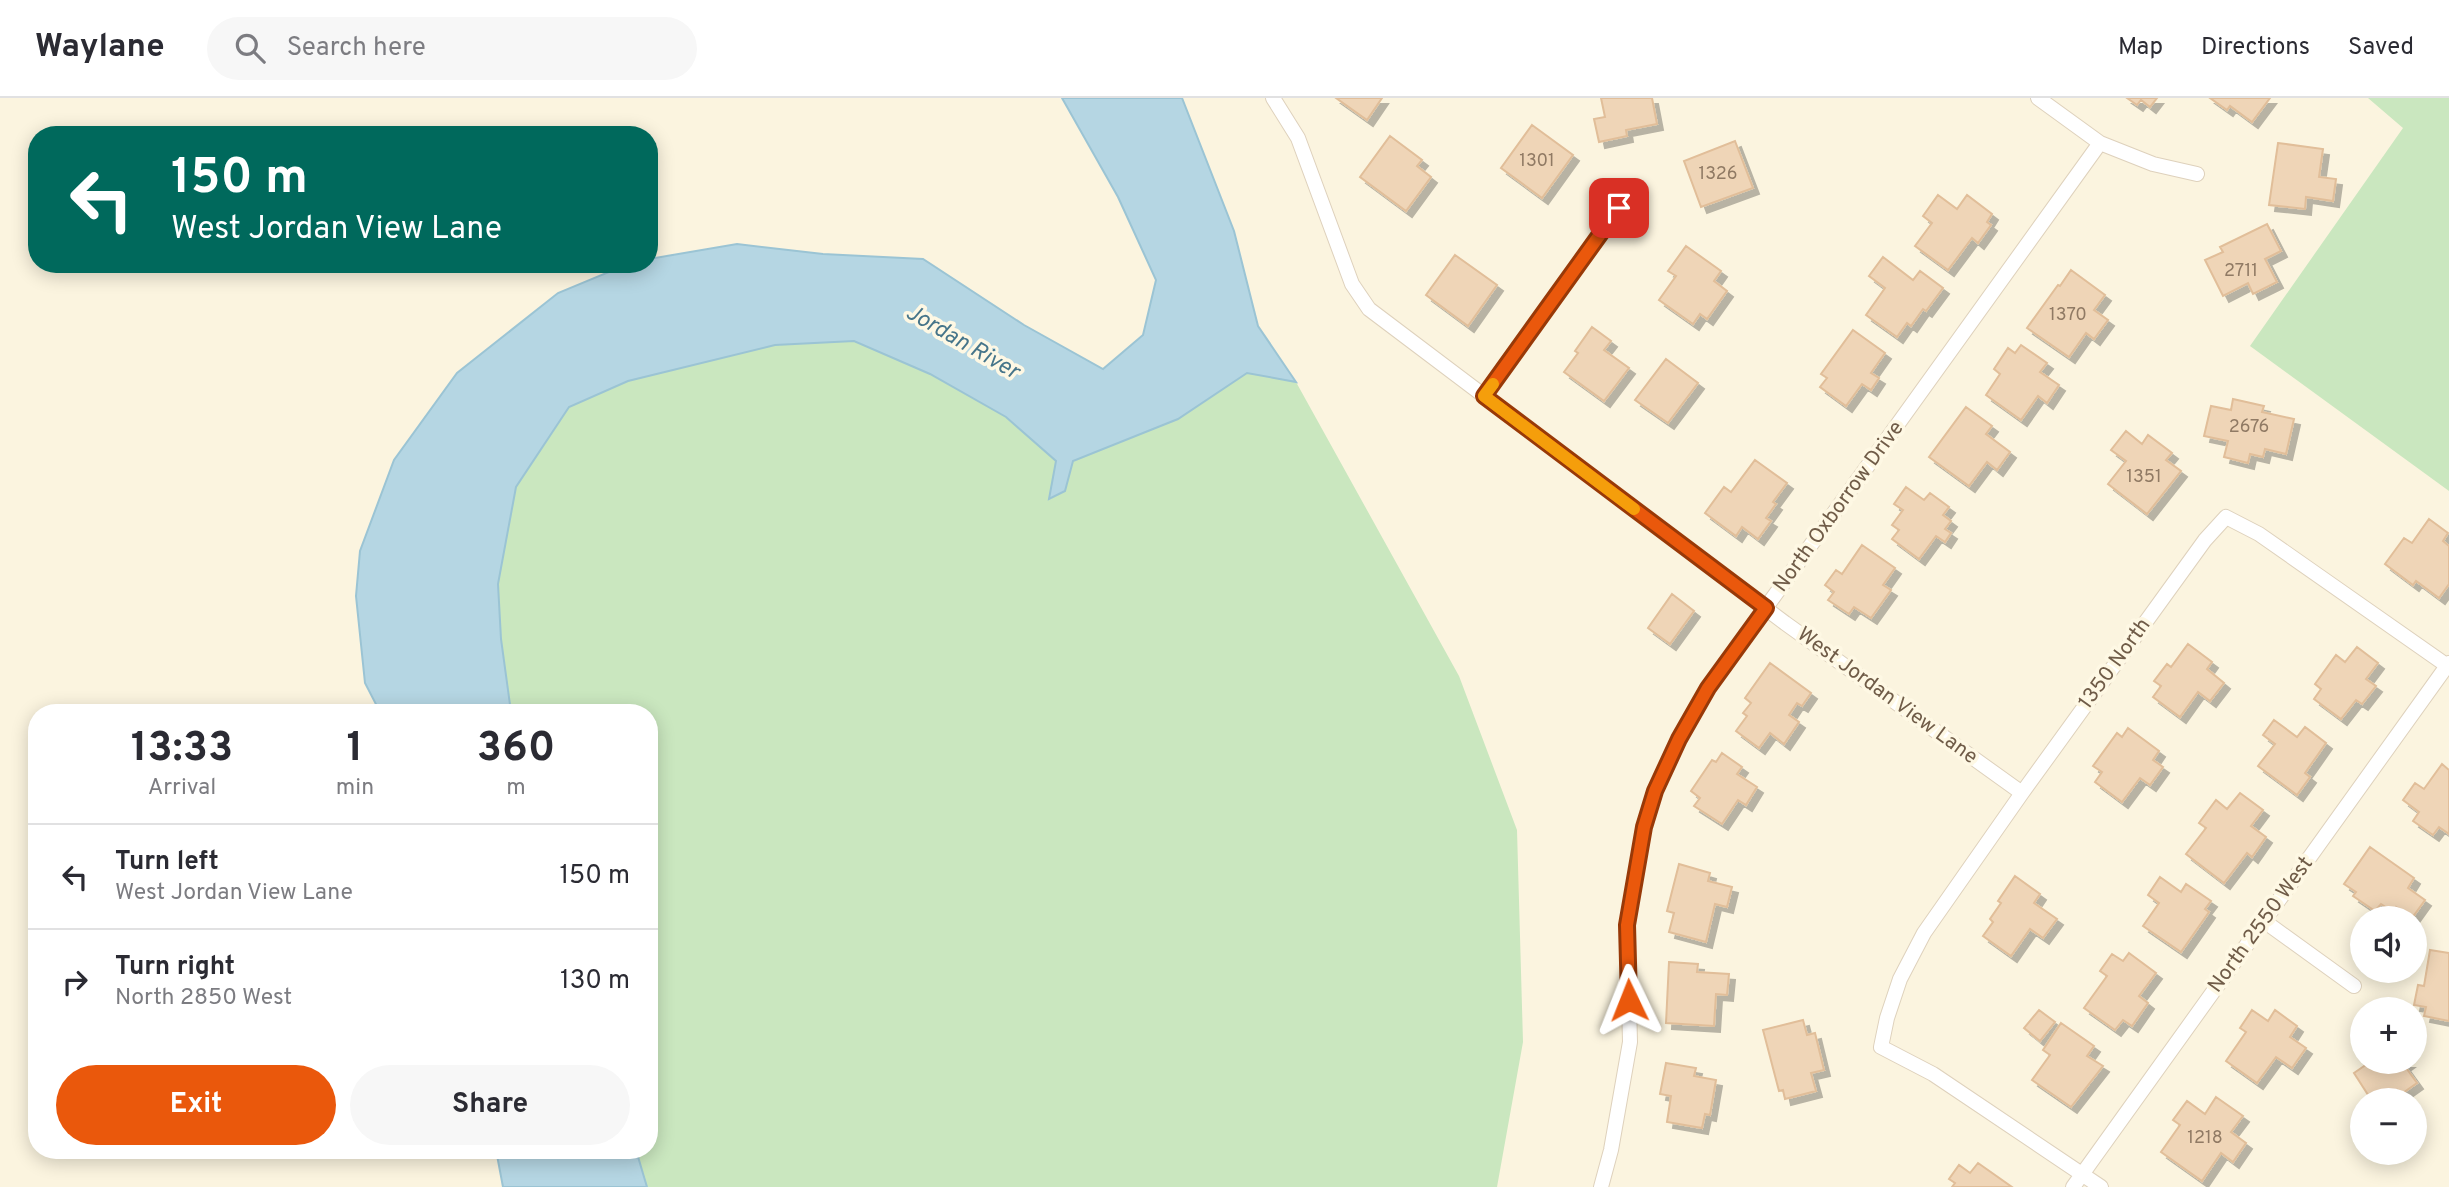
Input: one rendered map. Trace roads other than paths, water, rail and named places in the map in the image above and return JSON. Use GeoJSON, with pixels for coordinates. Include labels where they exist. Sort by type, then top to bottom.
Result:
{"type":"FeatureCollection","features":[{"type":"Feature","properties":{"kind":"street","name":"West Jordan View Lane"},"geometry":{"type":"LineString","coordinates":[[1273,98],[1298,138],[1352,284],[1369,309],[1766,608],[2022,793]]}},
{"type":"Feature","properties":{"kind":"street"},"geometry":{"type":"LineString","coordinates":[[2038,98],[2100,143],[2153,164],[2197,174]]}},
{"type":"Feature","properties":{"kind":"street","name":"North Oxborrow Drive"},"geometry":{"type":"LineString","coordinates":[[1601,1187],[1611,1150],[1630,1041],[1627,925],[1644,827],[1655,791],[1679,739],[1708,688],[2100,143]]}},
{"type":"Feature","properties":{"kind":"street"},"geometry":{"type":"LineString","coordinates":[[1484,396],[1619,208]]}},
{"type":"Feature","properties":{"kind":"street","name":"1350 North"},"geometry":{"type":"LineString","coordinates":[[2082,1174],[1933,1074],[1881,1047],[1900,979],[1924,933],[2022,793],[2205,540],[2226,517],[2259,534],[2448,665]]}},
{"type":"Feature","properties":{"kind":"street","name":"North 2550 West"},"geometry":{"type":"LineString","coordinates":[[2073,1187],[2448,665]]}},
{"type":"Feature","properties":{"kind":"street"},"geometry":{"type":"LineString","coordinates":[[2264,921],[2354,986]]}},
{"type":"Feature","properties":{"kind":"street"},"geometry":{"type":"LineString","coordinates":[[2082,1174],[2101,1187]]}},
{"type":"Feature","properties":{"kind":"water","name":"Jordan River"},"geometry":{"type":"Polygon","coordinates":[[[1062,98],[1182,98],[1234,231],[1258,326],[1296,382],[1247,373],[1178,419],[1073,461],[1065,491],[1049,499],[1056,461],[1006,417],[930,374],[854,341],[775,345],[628,381],[569,407],[516,487],[498,584],[501,639],[510,704],[376,704],[365,683],[356,596],[360,551],[394,460],[457,373],[558,293],[606,273],[658,273],[658,257],[737,244],[823,254],[923,259],[1024,325],[1103,369],[1143,335],[1156,280],[1118,197],[1062,98]]]}},
{"type":"Feature","properties":{"kind":"water"},"geometry":{"type":"Polygon","coordinates":[[[498,1159],[639,1159],[647,1187],[503,1187],[498,1159]]]}}]}
